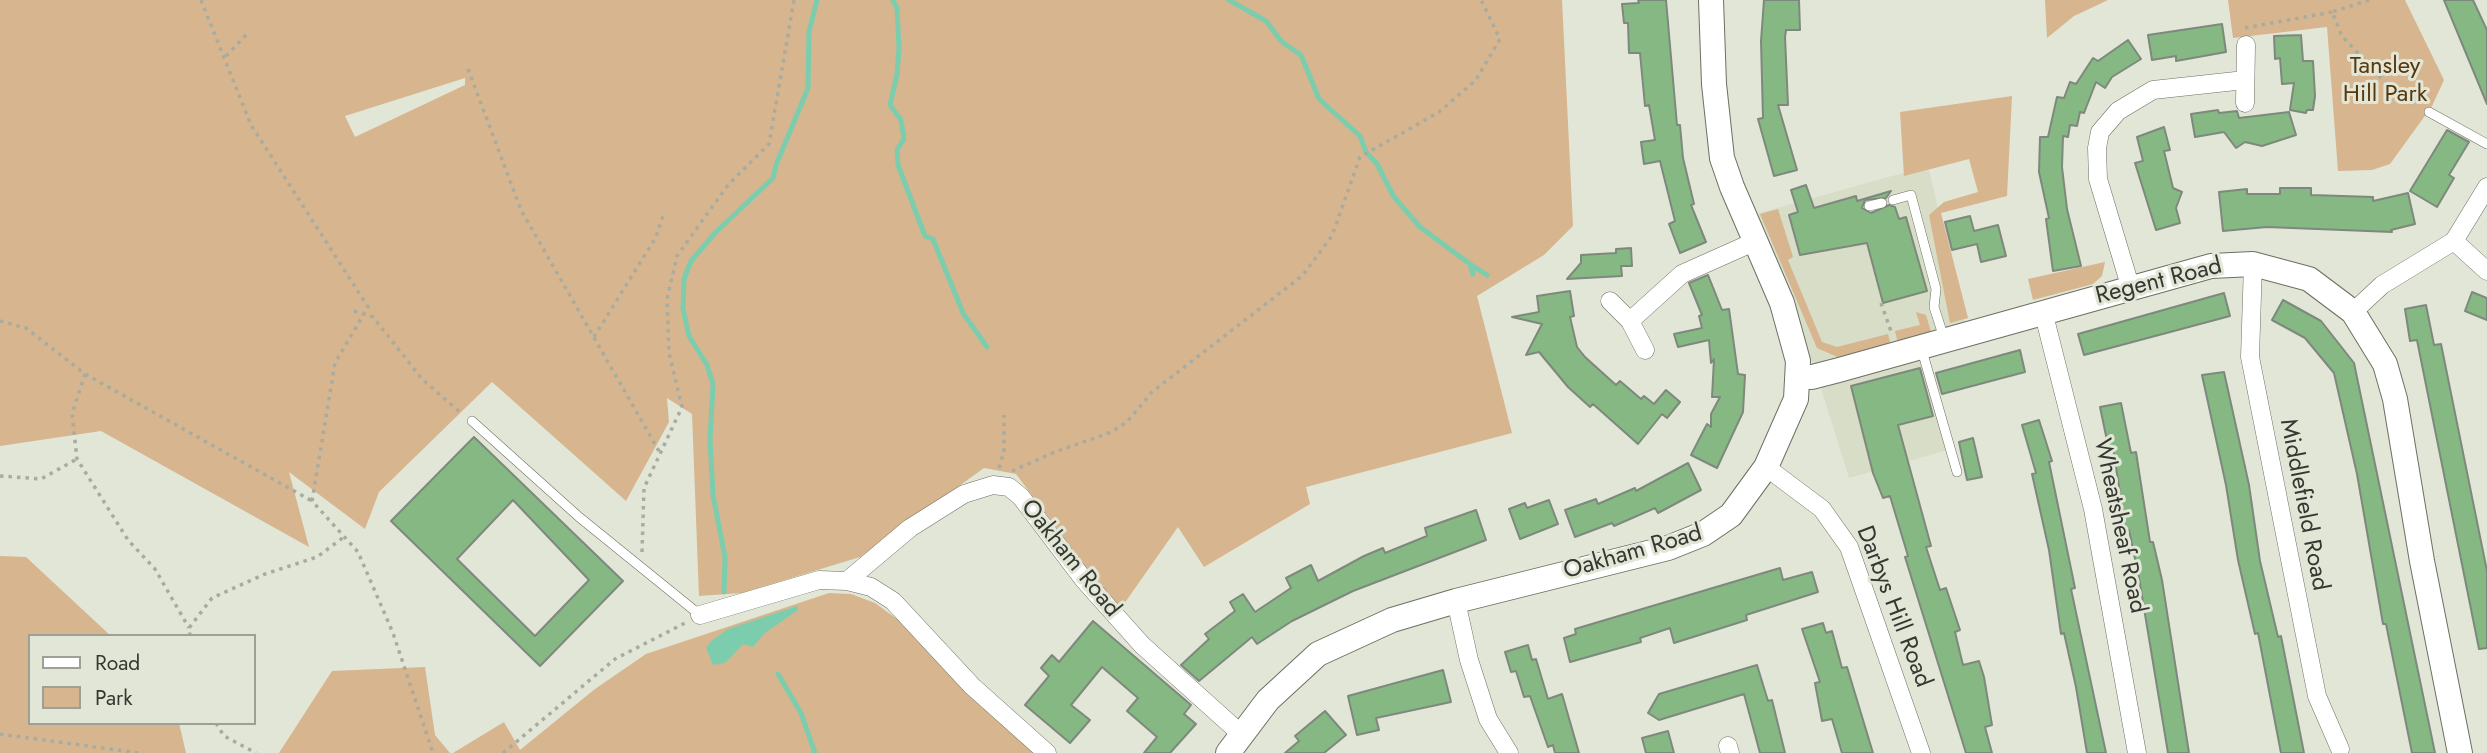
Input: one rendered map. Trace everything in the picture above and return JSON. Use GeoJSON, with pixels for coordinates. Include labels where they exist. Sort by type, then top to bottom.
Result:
{"type":"FeatureCollection","features":[{"type":"Feature","properties":{"kind":"street","name":"Oakham Road"},"geometry":{"type":"LineString","coordinates":[[848,581],[910,528],[964,494],[993,485],[1009,487],[1021,497],[1084,580],[1234,744],[1268,700],[1318,654],[1392,620],[1456,601],[1668,548],[1703,534],[1731,514],[1766,467],[1796,399],[1798,377],[1792,334],[1722,158],[1714,84],[1711,0]]}},
{"type":"Feature","properties":{"kind":"street"},"geometry":{"type":"LineString","coordinates":[[2245,103],[2246,45]]}},
{"type":"Feature","properties":{"kind":"street"},"geometry":{"type":"LineString","coordinates":[[2131,289],[2098,179],[2097,148],[2100,132],[2118,111],[2153,90],[2245,80]]}},
{"type":"Feature","properties":{"kind":"street"},"geometry":{"type":"LineString","coordinates":[[2353,312],[2382,285],[2454,241],[2487,187]]}},
{"type":"Feature","properties":{"kind":"street"},"geometry":{"type":"LineString","coordinates":[[1630,321],[1682,274],[1756,240]]}},
{"type":"Feature","properties":{"kind":"street"},"geometry":{"type":"LineString","coordinates":[[2454,241],[2487,271]]}},
{"type":"Feature","properties":{"kind":"street","name":"Regent Road"},"geometry":{"type":"LineString","coordinates":[[1798,377],[1812,377],[2211,266],[2253,264],[2309,279],[2353,312],[2385,363],[2395,399],[2422,561],[2460,753]]}},
{"type":"Feature","properties":{"kind":"street","name":"Middlefield Road"},"geometry":{"type":"LineString","coordinates":[[2253,264],[2250,357],[2317,696],[2340,749]]}},
{"type":"Feature","properties":{"kind":"street"},"geometry":{"type":"LineString","coordinates":[[1611,301],[1630,321],[1645,350]]}},
{"type":"Feature","properties":{"kind":"street","name":"Wheatsheaf Road"},"geometry":{"type":"LineString","coordinates":[[2043,312],[2094,509],[2137,753]]}},
{"type":"Feature","properties":{"kind":"street","name":"Darbys Hill Road"},"geometry":{"type":"LineString","coordinates":[[1766,467],[1822,509],[1849,547],[1921,753]]}},
{"type":"Feature","properties":{"kind":"street"},"geometry":{"type":"LineString","coordinates":[[700,615],[819,580],[848,581],[871,587],[893,601],[972,686],[1047,753]]}},
{"type":"Feature","properties":{"kind":"street"},"geometry":{"type":"LineString","coordinates":[[1456,601],[1469,660],[1488,719],[1509,753]]}},
{"type":"Feature","properties":{"kind":"lane"},"geometry":{"type":"LineString","coordinates":[[2429,112],[2487,144]]}},
{"type":"Feature","properties":{"kind":"lane"},"geometry":{"type":"LineString","coordinates":[[1893,200],[1911,195],[1937,289],[1933,342],[1957,472]]}},
{"type":"Feature","properties":{"kind":"lane"},"geometry":{"type":"LineString","coordinates":[[1869,206],[1882,203]]}},
{"type":"Feature","properties":{"kind":"lane"},"geometry":{"type":"LineString","coordinates":[[472,421],[579,517],[700,615]]}},
{"type":"Feature","properties":{"kind":"path"},"geometry":{"type":"LineString","coordinates":[[201,0],[226,56],[251,125],[368,307],[335,363],[312,501]]}},
{"type":"Feature","properties":{"kind":"path"},"geometry":{"type":"LineString","coordinates":[[638,564],[643,548],[644,488],[682,407],[670,353],[667,299],[677,256],[728,185],[769,144],[794,0]]}},
{"type":"Feature","properties":{"kind":"path"},"geometry":{"type":"LineString","coordinates":[[993,485],[1020,466],[1109,433],[1127,422],[1152,392],[1302,276],[1332,236],[1360,157],[1440,112],[1476,80],[1500,39],[1481,0]]}},
{"type":"Feature","properties":{"kind":"path"},"geometry":{"type":"LineString","coordinates":[[2246,45],[2243,29],[2248,26],[2332,12],[2369,0]]}},
{"type":"Feature","properties":{"kind":"path"},"geometry":{"type":"LineString","coordinates":[[2332,12],[2342,36],[2363,62],[2393,91],[2429,112]]}},
{"type":"Feature","properties":{"kind":"path"},"geometry":{"type":"LineString","coordinates":[[226,56],[246,35]]}},
{"type":"Feature","properties":{"kind":"path"},"geometry":{"type":"LineString","coordinates":[[468,69],[521,210],[660,453]]}},
{"type":"Feature","properties":{"kind":"path"},"geometry":{"type":"LineString","coordinates":[[594,337],[656,237],[664,213]]}},
{"type":"Feature","properties":{"kind":"path"},"geometry":{"type":"LineString","coordinates":[[1881,303],[1890,321]]}},
{"type":"Feature","properties":{"kind":"path"},"geometry":{"type":"LineString","coordinates":[[354,311],[373,317],[422,379],[472,421]]}},
{"type":"Feature","properties":{"kind":"path"},"geometry":{"type":"LineString","coordinates":[[0,321],[26,328],[85,374],[312,501],[358,552],[394,633],[433,753]]}},
{"type":"Feature","properties":{"kind":"path"},"geometry":{"type":"LineString","coordinates":[[85,374],[72,414],[78,459],[128,540],[155,569],[189,628],[190,634]]}},
{"type":"Feature","properties":{"kind":"path"},"geometry":{"type":"LineString","coordinates":[[993,485],[1004,451],[1004,415]]}},
{"type":"Feature","properties":{"kind":"path"},"geometry":{"type":"LineString","coordinates":[[0,476],[41,479],[78,459]]}},
{"type":"Feature","properties":{"kind":"path"},"geometry":{"type":"LineString","coordinates":[[189,628],[212,597],[265,574],[317,557],[344,537]]}},
{"type":"Feature","properties":{"kind":"path"},"geometry":{"type":"LineString","coordinates":[[503,753],[615,659],[700,615]]}},
{"type":"Feature","properties":{"kind":"path"},"geometry":{"type":"LineString","coordinates":[[217,725],[224,736],[256,753]]}},
{"type":"Feature","properties":{"kind":"path"},"geometry":{"type":"LineString","coordinates":[[0,734],[139,753]]}},
{"type":"Feature","properties":{"kind":"shaded area"},"geometry":{"type":"Polygon","coordinates":[[[1928,166],[1969,339],[1926,352],[1955,448],[1849,478],[1815,369],[1752,215],[1928,166]]]}},
{"type":"Feature","properties":{"kind":"shaded area"},"geometry":{"type":"Polygon","coordinates":[[[797,606],[798,610],[765,633],[753,647],[743,644],[725,663],[713,665],[706,648],[728,629],[797,606]]]}},
{"type":"Feature","properties":{"kind":"green space"},"geometry":{"type":"Polygon","coordinates":[[[0,0],[1562,0],[1573,226],[1544,255],[1477,296],[1512,433],[1306,487],[1310,504],[1204,567],[1178,527],[1119,611],[1016,474],[984,468],[860,557],[742,593],[699,596],[692,414],[667,398],[669,422],[626,501],[492,382],[379,492],[365,529],[289,472],[309,547],[101,431],[0,446],[0,0]],[[465,78],[345,116],[355,137],[465,85],[465,78]]]}},
{"type":"Feature","properties":{"kind":"green space"},"geometry":{"type":"Polygon","coordinates":[[[2045,0],[2108,0],[2074,16],[2047,38],[2045,0]]]}},
{"type":"Feature","properties":{"kind":"green space","name":"Tansley Hill Park"},"geometry":{"type":"Polygon","coordinates":[[[2228,0],[2405,0],[2444,80],[2432,106],[2390,164],[2372,170],[2338,171],[2327,27],[2233,38],[2228,0]]]}},
{"type":"Feature","properties":{"kind":"green space"},"geometry":{"type":"Polygon","coordinates":[[[2012,96],[2007,196],[1941,213],[1968,318],[1950,323],[1929,215],[1944,202],[1978,192],[1969,159],[1904,176],[1900,112],[2012,96]]]}},
{"type":"Feature","properties":{"kind":"green space"},"geometry":{"type":"Polygon","coordinates":[[[1778,209],[1793,257],[1788,260],[1822,342],[1837,347],[1888,334],[1892,349],[1842,359],[1817,348],[1760,214],[1778,209]]]}},
{"type":"Feature","properties":{"kind":"green space"},"geometry":{"type":"Polygon","coordinates":[[[2105,262],[2102,276],[2093,284],[2033,300],[2028,279],[2105,262]]]}},
{"type":"Feature","properties":{"kind":"green space"},"geometry":{"type":"Polygon","coordinates":[[[1916,312],[1926,315],[1931,332],[1899,347],[1895,331],[1920,325],[1916,312]]]}},
{"type":"Feature","properties":{"kind":"green space"},"geometry":{"type":"Polygon","coordinates":[[[0,556],[26,557],[109,634],[28,634],[28,725],[179,725],[186,753],[0,753],[0,556]]]}},
{"type":"Feature","properties":{"kind":"green space"},"geometry":{"type":"Polygon","coordinates":[[[829,593],[851,594],[875,603],[909,628],[1034,753],[453,753],[504,722],[520,750],[595,689],[646,654],[829,593]]]}},
{"type":"Feature","properties":{"kind":"green space"},"geometry":{"type":"Polygon","coordinates":[[[425,667],[435,735],[450,753],[279,753],[332,671],[425,667]]]}},
{"type":"Feature","properties":{"kind":"building"},"geometry":{"type":"Polygon","coordinates":[[[1638,0],[1666,0],[1677,125],[1680,125],[1683,158],[1694,204],[1691,205],[1706,242],[1680,253],[1669,224],[1675,221],[1660,161],[1644,164],[1641,142],[1655,140],[1649,105],[1645,106],[1640,53],[1629,53],[1628,23],[1624,23],[1622,4],[1639,3],[1638,0]]]}},
{"type":"Feature","properties":{"kind":"building"},"geometry":{"type":"Polygon","coordinates":[[[1764,0],[1799,0],[1800,30],[1786,30],[1785,37],[1788,105],[1778,105],[1797,170],[1774,176],[1758,119],[1763,118],[1761,41],[1764,0]]]}},
{"type":"Feature","properties":{"kind":"building"},"geometry":{"type":"Polygon","coordinates":[[[2444,0],[2473,0],[2487,30],[2487,104],[2444,0]]]}},
{"type":"Feature","properties":{"kind":"building"},"geometry":{"type":"Polygon","coordinates":[[[2222,24],[2226,52],[2176,61],[2176,56],[2152,60],[2148,35],[2222,24]]]}},
{"type":"Feature","properties":{"kind":"building"},"geometry":{"type":"Polygon","coordinates":[[[2301,35],[2303,61],[2313,61],[2315,96],[2313,110],[2307,110],[2306,113],[2290,110],[2294,83],[2282,84],[2280,58],[2275,59],[2274,36],[2301,35]]]}},
{"type":"Feature","properties":{"kind":"building"},"geometry":{"type":"Polygon","coordinates":[[[2128,40],[2141,59],[2112,77],[2105,88],[2096,82],[2084,113],[2080,112],[2077,126],[2070,125],[2068,137],[2063,136],[2062,167],[2067,209],[2081,266],[2053,271],[2046,219],[2049,218],[2039,172],[2040,137],[2048,137],[2057,97],[2064,98],[2070,82],[2076,84],[2093,58],[2098,61],[2128,40]]]}},
{"type":"Feature","properties":{"kind":"building"},"geometry":{"type":"Polygon","coordinates":[[[2218,110],[2219,113],[2237,111],[2239,118],[2289,112],[2296,135],[2262,146],[2245,142],[2236,148],[2224,132],[2195,137],[2191,114],[2218,110]]]}},
{"type":"Feature","properties":{"kind":"building"},"geometry":{"type":"Polygon","coordinates":[[[2164,127],[2170,150],[2164,151],[2173,188],[2182,192],[2176,208],[2180,223],[2156,230],[2135,163],[2143,161],[2137,137],[2164,127]]]}},
{"type":"Feature","properties":{"kind":"building"},"geometry":{"type":"Polygon","coordinates":[[[2447,130],[2469,142],[2449,175],[2454,178],[2437,207],[2410,191],[2447,130]]]}},
{"type":"Feature","properties":{"kind":"building"},"geometry":{"type":"Polygon","coordinates":[[[1806,185],[1814,208],[1856,196],[1857,201],[1891,191],[1886,198],[1865,200],[1862,208],[1871,213],[1889,205],[1895,207],[1899,219],[1906,217],[1927,291],[1883,303],[1867,243],[1800,255],[1789,215],[1798,212],[1791,190],[1806,185]]]}},
{"type":"Feature","properties":{"kind":"building"},"geometry":{"type":"Polygon","coordinates":[[[2280,188],[2311,188],[2311,195],[2373,197],[2373,201],[2408,193],[2415,224],[2391,230],[2392,232],[2267,227],[2223,231],[2219,192],[2247,189],[2247,194],[2280,194],[2280,188]]]}},
{"type":"Feature","properties":{"kind":"building"},"geometry":{"type":"Polygon","coordinates":[[[1970,216],[1974,231],[1998,225],[2006,256],[1981,262],[1977,244],[1952,250],[1945,222],[1970,216]]]}},
{"type":"Feature","properties":{"kind":"building"},"geometry":{"type":"Polygon","coordinates":[[[1631,248],[1632,266],[1621,266],[1622,276],[1567,279],[1581,263],[1581,255],[1616,253],[1616,249],[1631,248]]]}},
{"type":"Feature","properties":{"kind":"building"},"geometry":{"type":"Polygon","coordinates":[[[1708,275],[1722,310],[1729,309],[1738,374],[1745,375],[1743,412],[1717,468],[1691,455],[1707,424],[1711,427],[1711,414],[1720,397],[1712,397],[1714,359],[1711,363],[1709,340],[1678,347],[1674,334],[1702,328],[1699,316],[1702,315],[1689,283],[1708,275]]]}},
{"type":"Feature","properties":{"kind":"building"},"geometry":{"type":"Polygon","coordinates":[[[1570,291],[1574,316],[1570,317],[1577,347],[1585,357],[1616,385],[1620,381],[1641,399],[1644,396],[1654,404],[1666,390],[1680,402],[1667,418],[1662,414],[1638,444],[1593,404],[1590,407],[1568,387],[1539,352],[1526,355],[1542,324],[1512,317],[1539,312],[1537,296],[1570,291]]]}},
{"type":"Feature","properties":{"kind":"building"},"geometry":{"type":"Polygon","coordinates":[[[2472,292],[2487,298],[2487,320],[2465,311],[2472,292]]]}},
{"type":"Feature","properties":{"kind":"building"},"geometry":{"type":"Polygon","coordinates":[[[2224,293],[2230,316],[2084,355],[2078,334],[2224,293]]]}},
{"type":"Feature","properties":{"kind":"building"},"geometry":{"type":"Polygon","coordinates":[[[2283,300],[2321,321],[2354,363],[2435,753],[2412,753],[2386,624],[2383,624],[2357,474],[2334,373],[2305,338],[2272,320],[2283,300]]]}},
{"type":"Feature","properties":{"kind":"building"},"geometry":{"type":"Polygon","coordinates":[[[2426,305],[2434,345],[2441,344],[2487,571],[2487,648],[2479,649],[2417,340],[2410,341],[2405,309],[2426,305]]]}},
{"type":"Feature","properties":{"kind":"building"},"geometry":{"type":"Polygon","coordinates":[[[2020,350],[2025,372],[1942,394],[1936,373],[2020,350]]]}},
{"type":"Feature","properties":{"kind":"building"},"geometry":{"type":"Polygon","coordinates":[[[1920,368],[1933,416],[1898,425],[1931,546],[1926,547],[1940,590],[1946,588],[1960,630],[1955,632],[1963,665],[1979,661],[1984,677],[1992,725],[1985,727],[1992,753],[1966,753],[1905,557],[1908,556],[1890,496],[1883,498],[1873,473],[1851,386],[1920,368]]]}},
{"type":"Feature","properties":{"kind":"building"},"geometry":{"type":"Polygon","coordinates":[[[2224,372],[2249,485],[2260,561],[2278,637],[2281,636],[2304,753],[2281,753],[2258,633],[2255,634],[2238,560],[2226,485],[2202,375],[2224,372]]]}},
{"type":"Feature","properties":{"kind":"building"},"geometry":{"type":"Polygon","coordinates":[[[2121,403],[2131,453],[2136,452],[2150,542],[2153,542],[2162,580],[2189,753],[2168,753],[2139,578],[2129,530],[2126,530],[2113,449],[2109,450],[2100,407],[2121,403]]]}},
{"type":"Feature","properties":{"kind":"building"},"geometry":{"type":"Polygon","coordinates":[[[2039,420],[2052,461],[2049,462],[2075,588],[2071,589],[2106,753],[2087,753],[2076,687],[2064,633],[2061,634],[2049,550],[2032,474],[2036,473],[2022,425],[2039,420]]]}},
{"type":"Feature","properties":{"kind":"building"},"geometry":{"type":"Polygon","coordinates":[[[474,437],[623,581],[540,666],[391,521],[474,437]],[[513,500],[457,559],[535,636],[589,580],[513,500]]]}},
{"type":"Feature","properties":{"kind":"building"},"geometry":{"type":"Polygon","coordinates":[[[1973,438],[1982,477],[1967,480],[1959,442],[1973,438]]]}},
{"type":"Feature","properties":{"kind":"building"},"geometry":{"type":"Polygon","coordinates":[[[1688,463],[1701,490],[1658,513],[1655,508],[1614,526],[1612,523],[1575,537],[1565,510],[1596,499],[1598,504],[1635,488],[1636,491],[1688,463]]]}},
{"type":"Feature","properties":{"kind":"building"},"geometry":{"type":"Polygon","coordinates":[[[1549,500],[1558,524],[1520,539],[1509,509],[1525,503],[1527,508],[1549,500]]]}},
{"type":"Feature","properties":{"kind":"building"},"geometry":{"type":"Polygon","coordinates":[[[1476,510],[1486,540],[1353,591],[1292,621],[1257,644],[1252,637],[1199,681],[1181,665],[1209,639],[1205,634],[1235,611],[1230,602],[1243,594],[1255,612],[1291,588],[1286,578],[1311,565],[1318,581],[1383,548],[1385,553],[1427,536],[1425,528],[1476,510]]]}},
{"type":"Feature","properties":{"kind":"building"},"geometry":{"type":"Polygon","coordinates":[[[1780,568],[1783,580],[1812,572],[1818,592],[1746,615],[1747,620],[1674,643],[1670,628],[1640,638],[1641,642],[1570,662],[1564,638],[1576,634],[1575,629],[1780,568]]]}},
{"type":"Feature","properties":{"kind":"building"},"geometry":{"type":"Polygon","coordinates":[[[1093,621],[1191,705],[1184,714],[1196,724],[1170,753],[1144,753],[1157,737],[1127,711],[1138,698],[1102,667],[1071,705],[1090,720],[1070,743],[1025,705],[1049,676],[1041,668],[1052,655],[1059,662],[1093,621]]]}},
{"type":"Feature","properties":{"kind":"building"},"geometry":{"type":"Polygon","coordinates":[[[1823,623],[1826,633],[1832,631],[1842,668],[1847,667],[1873,753],[1842,753],[1832,719],[1822,721],[1815,683],[1820,682],[1802,629],[1823,623]]]}},
{"type":"Feature","properties":{"kind":"building"},"geometry":{"type":"Polygon","coordinates":[[[1528,645],[1532,660],[1536,659],[1548,699],[1562,694],[1579,753],[1555,753],[1553,745],[1548,747],[1530,696],[1524,697],[1516,671],[1511,672],[1505,652],[1528,645]]]}},
{"type":"Feature","properties":{"kind":"building"},"geometry":{"type":"Polygon","coordinates":[[[1757,665],[1768,701],[1772,700],[1785,753],[1760,753],[1744,694],[1659,720],[1648,713],[1659,694],[1757,665]]]}},
{"type":"Feature","properties":{"kind":"building"},"geometry":{"type":"Polygon","coordinates":[[[1443,670],[1451,702],[1376,718],[1379,730],[1357,735],[1348,696],[1443,670]]]}},
{"type":"Feature","properties":{"kind":"building"},"geometry":{"type":"Polygon","coordinates":[[[1325,711],[1346,735],[1324,753],[1285,753],[1299,741],[1295,736],[1325,711]]]}},
{"type":"Feature","properties":{"kind":"building"},"geometry":{"type":"Polygon","coordinates":[[[1668,731],[1674,753],[1646,753],[1642,738],[1668,731]]]}},
{"type":"Feature","properties":{"kind":"waterway"},"geometry":{"type":"LineString","coordinates":[[724,592],[725,557],[713,495],[710,440],[713,384],[707,365],[689,336],[683,309],[684,279],[691,261],[715,233],[773,178],[808,88],[809,32],[817,0]]}},
{"type":"Feature","properties":{"kind":"waterway"},"geometry":{"type":"LineString","coordinates":[[893,0],[897,8],[899,48],[890,105],[901,120],[904,139],[897,150],[898,165],[925,236],[933,239],[963,313],[987,347]]}},
{"type":"Feature","properties":{"kind":"waterway"},"geometry":{"type":"LineString","coordinates":[[1229,0],[1266,21],[1282,42],[1301,55],[1319,99],[1360,136],[1366,152],[1377,164],[1394,197],[1420,227],[1470,264],[1473,274]]}},
{"type":"Feature","properties":{"kind":"waterway"},"geometry":{"type":"LineString","coordinates":[[1470,264],[1487,275]]}},
{"type":"Feature","properties":{"kind":"waterway"},"geometry":{"type":"LineString","coordinates":[[778,674],[801,713],[815,753]]}}]}
